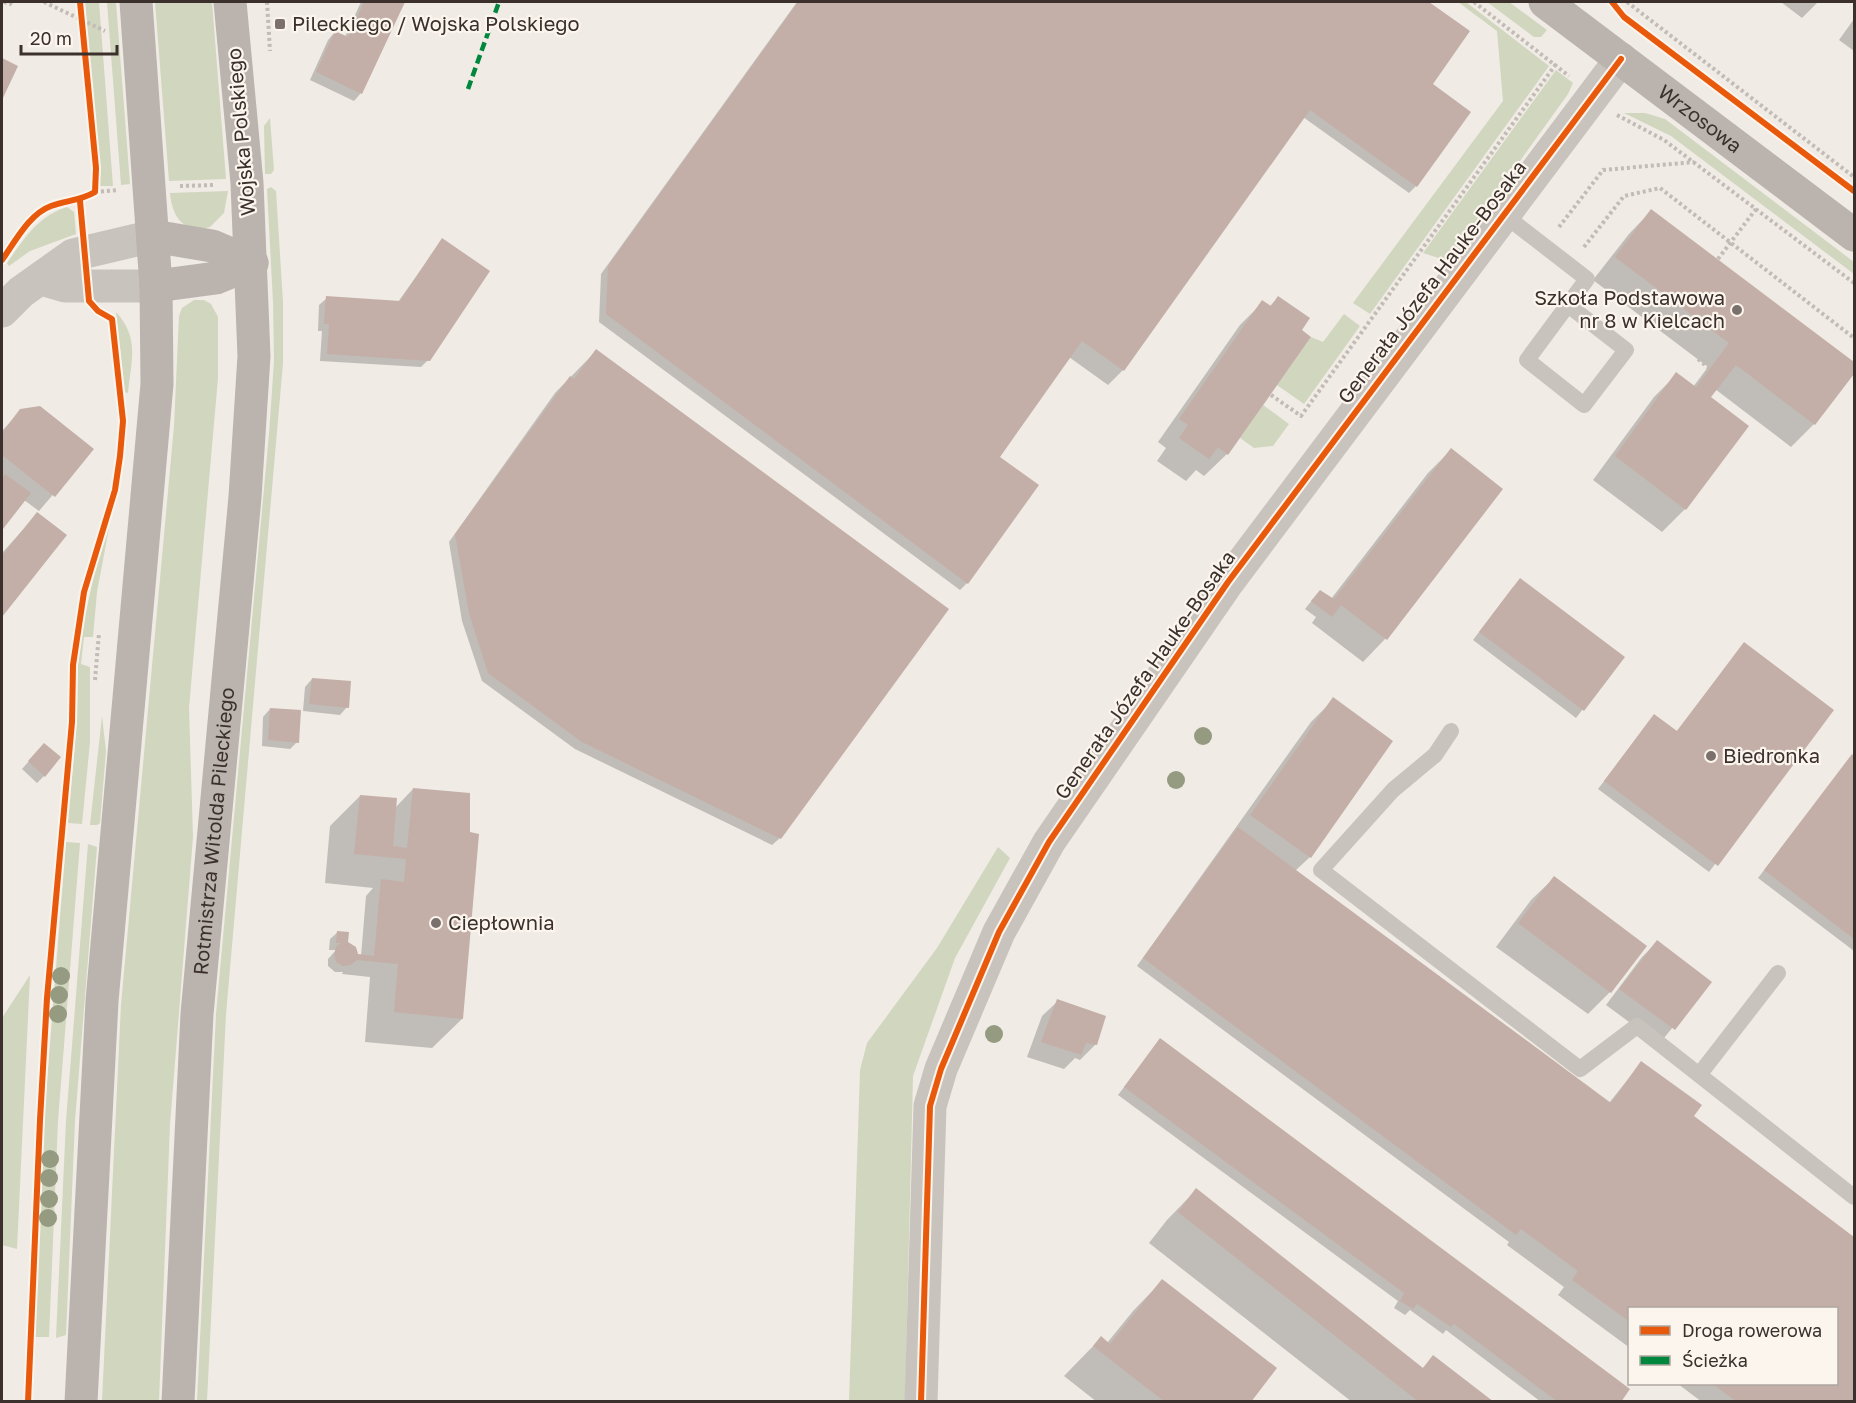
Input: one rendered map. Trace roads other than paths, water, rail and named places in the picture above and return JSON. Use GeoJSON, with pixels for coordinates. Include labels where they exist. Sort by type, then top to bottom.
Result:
{"type":"FeatureCollection","features":[{"type":"Feature","properties":{"kind":"main road"},"geometry":{"type":"LineString","coordinates":[[81,1401],[102,1001],[155,423],[158,340],[156,286],[136,2]]}},
{"type":"Feature","properties":{"kind":"main road","name":"Wojska Polskiego"},"geometry":{"type":"LineString","coordinates":[[230,2],[252,263]]}},
{"type":"Feature","properties":{"kind":"main road","name":"Wrzosowa"},"geometry":{"type":"LineString","coordinates":[[1545,2],[1854,235]]}},
{"type":"Feature","properties":{"kind":"main road"},"geometry":{"type":"LineString","coordinates":[[153,236],[212,246],[252,263]]}},
{"type":"Feature","properties":{"kind":"main road"},"geometry":{"type":"LineString","coordinates":[[156,286],[216,278],[252,263]]}},
{"type":"Feature","properties":{"kind":"main road","name":"Rotmistrza Witolda Pileckiego"},"geometry":{"type":"LineString","coordinates":[[178,1401],[197,1014],[252,388],[252,263]]}},
{"type":"Feature","properties":{"kind":"street","name":"Generała Józefa Hauke-Bosaka"},"geometry":{"type":"LineString","coordinates":[[921,1401],[930,1106],[941,1069],[999,932],[1049,842],[1228,582],[1621,59]]}},
{"type":"Feature","properties":{"kind":"street"},"geometry":{"type":"LineString","coordinates":[[2,311],[21,292],[74,255],[153,236]]}},
{"type":"Feature","properties":{"kind":"street"},"geometry":{"type":"LineString","coordinates":[[41,279],[65,285],[156,286]]}},
{"type":"Feature","properties":{"kind":"lane"},"geometry":{"type":"LineString","coordinates":[[1503,214],[1587,279],[1527,360],[1584,405],[1626,350],[1568,305]]}},
{"type":"Feature","properties":{"kind":"lane"},"geometry":{"type":"LineString","coordinates":[[1451,731],[1435,755],[1393,790],[1321,870],[1580,1069],[1636,1026],[1854,1197]]}},
{"type":"Feature","properties":{"kind":"lane"},"geometry":{"type":"LineString","coordinates":[[1699,1075],[1778,973]]}},
{"type":"Feature","properties":{"kind":"place","name":"Pileckiego / Wojska Polskiego"},"geometry":{"type":"Point","coordinates":[280,24]}},
{"type":"Feature","properties":{"kind":"place","name":"Szkoła Podstawowa nr 8 w Kielcach"},"geometry":{"type":"Point","coordinates":[1737,310]}},
{"type":"Feature","properties":{"kind":"place","name":"Biedronka"},"geometry":{"type":"Point","coordinates":[1711,756]}},
{"type":"Feature","properties":{"kind":"place","name":"Ciepłownia"},"geometry":{"type":"Point","coordinates":[436,923]}}]}
